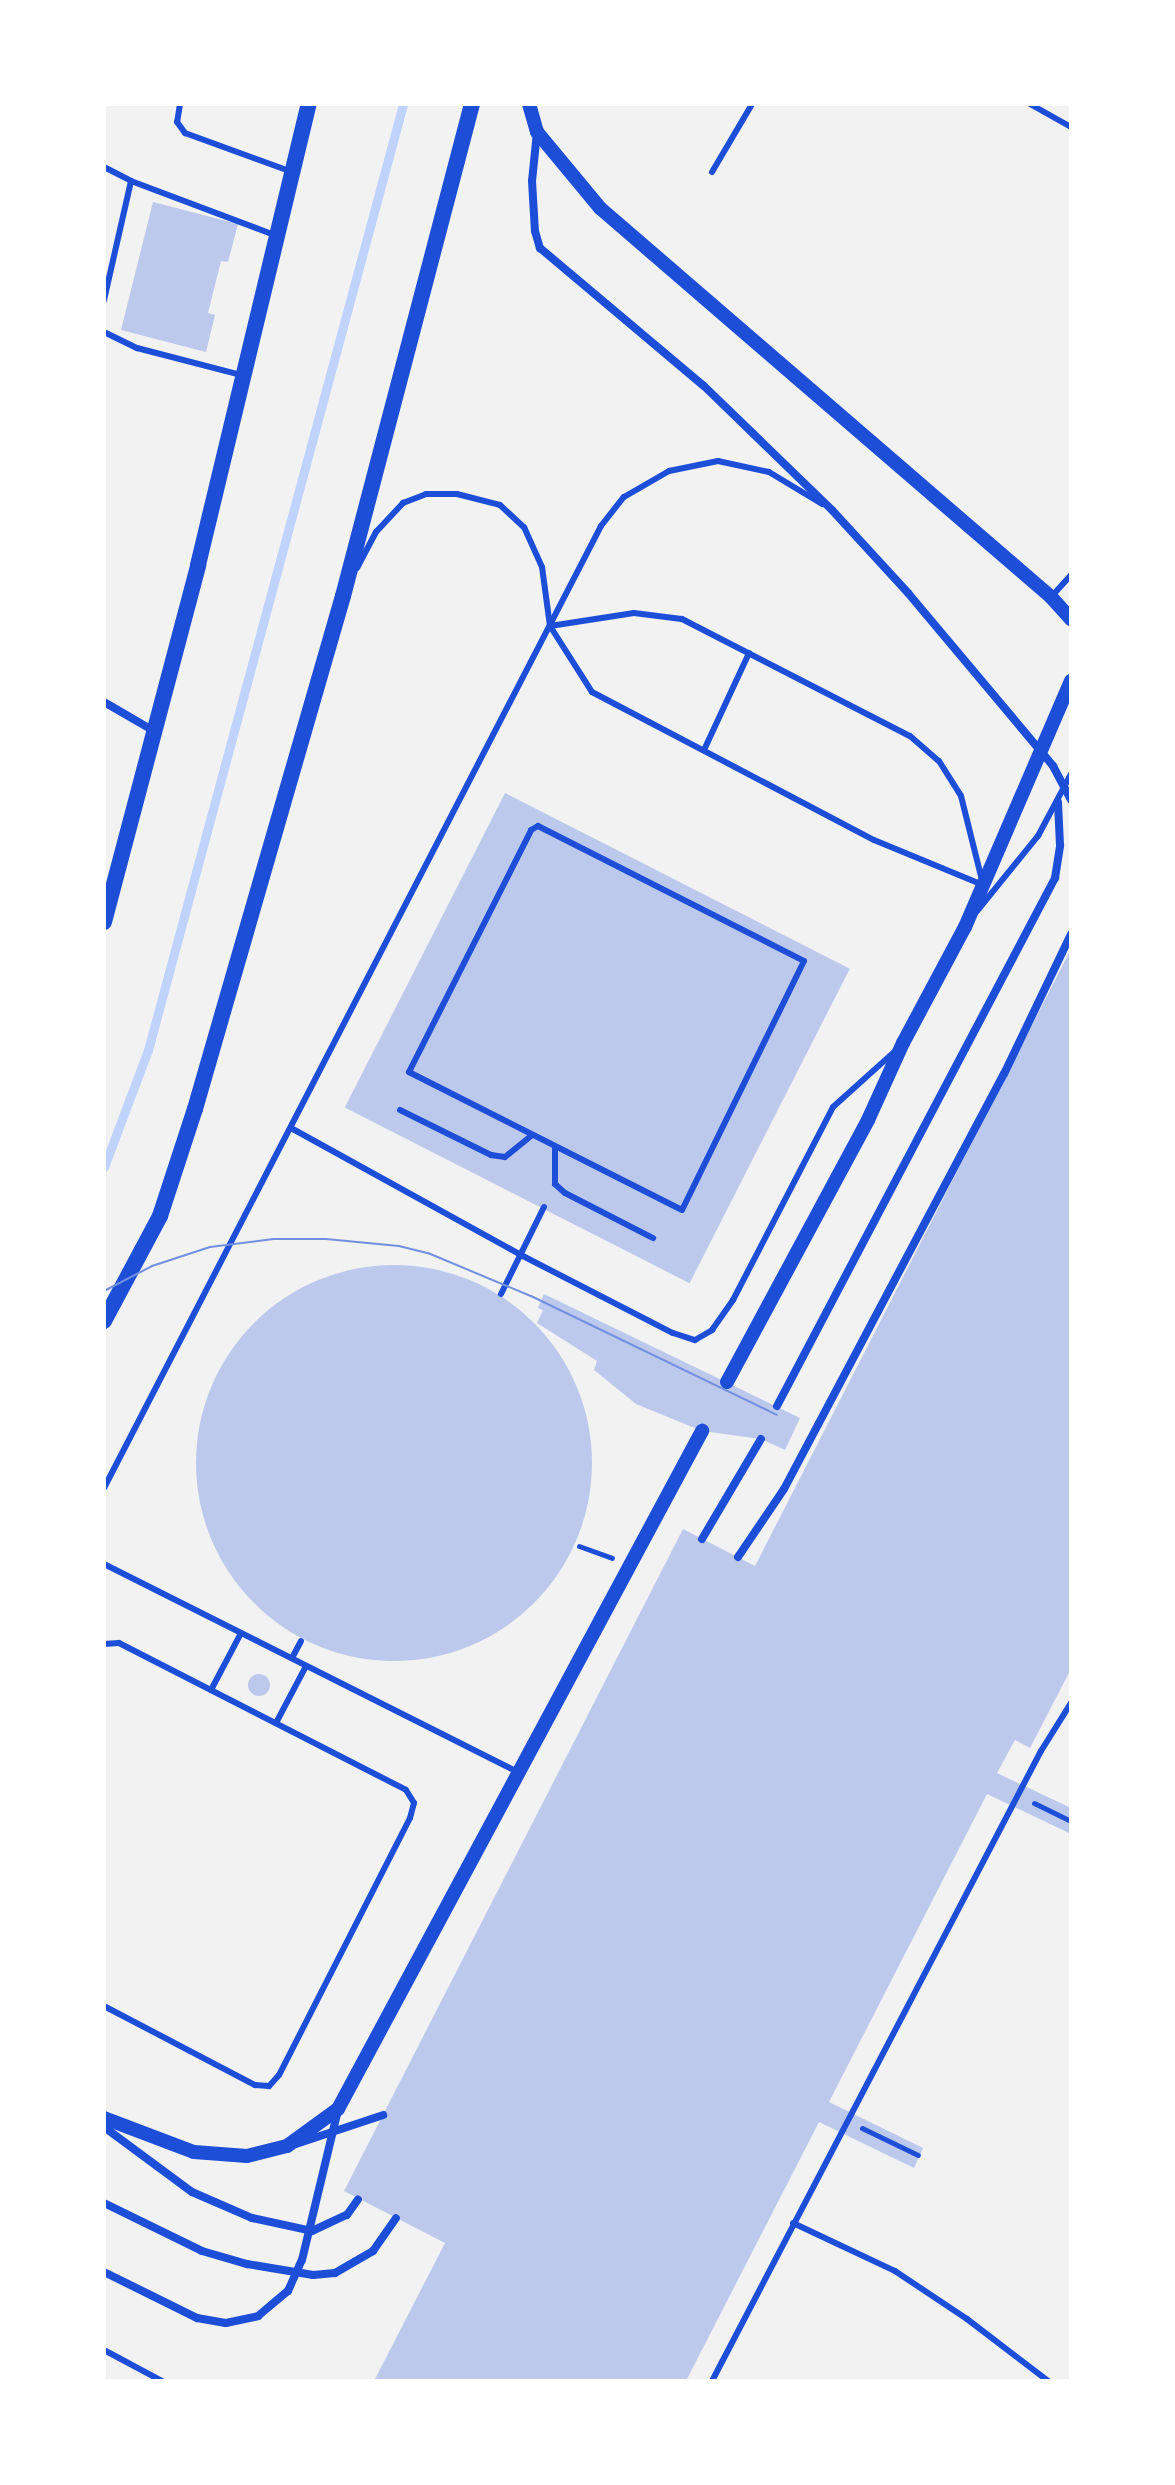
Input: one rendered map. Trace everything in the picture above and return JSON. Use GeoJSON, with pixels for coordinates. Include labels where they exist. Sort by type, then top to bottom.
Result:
{"type":"FeatureCollection","features":[{"type":"Feature","properties":{"kind":"main road"},"geometry":{"type":"LineString","coordinates":[[104,922],[244,375],[309,104]]}},
{"type":"Feature","properties":{"kind":"main road"},"geometry":{"type":"LineString","coordinates":[[104,1321],[160,1216],[195,1109],[343,596],[472,104]]}},
{"type":"Feature","properties":{"kind":"street"},"geometry":{"type":"LineString","coordinates":[[529,104],[537,132],[532,181],[535,231],[540,248],[704,386],[832,510],[908,593],[1053,766],[1071,800]]}},
{"type":"Feature","properties":{"kind":"street"},"geometry":{"type":"LineString","coordinates":[[537,132],[600,208],[1051,597],[1071,619]]}},
{"type":"Feature","properties":{"kind":"street"},"geometry":{"type":"LineString","coordinates":[[727,1382],[868,1120],[903,1043],[965,927],[1071,681]]}},
{"type":"Feature","properties":{"kind":"street"},"geometry":{"type":"LineString","coordinates":[[104,702],[154,731]]}},
{"type":"Feature","properties":{"kind":"street"},"geometry":{"type":"LineString","coordinates":[[777,1406],[1055,878],[1060,845],[1058,802]]}},
{"type":"Feature","properties":{"kind":"street"},"geometry":{"type":"LineString","coordinates":[[738,1557],[784,1489],[1004,1074],[1071,934]]}},
{"type":"Feature","properties":{"kind":"street"},"geometry":{"type":"LineString","coordinates":[[104,2272],[197,2318],[226,2323],[258,2316],[288,2291],[312,2231],[338,2109],[702,1431]]}},
{"type":"Feature","properties":{"kind":"street"},"geometry":{"type":"LineString","coordinates":[[702,1539],[761,1439]]}},
{"type":"Feature","properties":{"kind":"street"},"geometry":{"type":"LineString","coordinates":[[287,2146],[338,2109]]}},
{"type":"Feature","properties":{"kind":"street"},"geometry":{"type":"LineString","coordinates":[[104,2118],[194,2152],[247,2156],[334,2134],[383,2115]]}},
{"type":"Feature","properties":{"kind":"street"},"geometry":{"type":"LineString","coordinates":[[104,2127],[192,2192],[252,2218],[312,2231],[347,2215],[358,2199]]}},
{"type":"Feature","properties":{"kind":"street"},"geometry":{"type":"LineString","coordinates":[[104,2203],[202,2251],[247,2264],[313,2275],[335,2273],[373,2251],[396,2218]]}},
{"type":"Feature","properties":{"kind":"lane"},"geometry":{"type":"LineString","coordinates":[[180,104],[177,122],[185,133],[292,172]]}},
{"type":"Feature","properties":{"kind":"lane"},"geometry":{"type":"LineString","coordinates":[[712,172],[752,104]]}},
{"type":"Feature","properties":{"kind":"lane"},"geometry":{"type":"LineString","coordinates":[[1030,104],[1071,127]]}},
{"type":"Feature","properties":{"kind":"lane"},"geometry":{"type":"LineString","coordinates":[[104,167],[131,181],[277,235]]}},
{"type":"Feature","properties":{"kind":"lane"},"geometry":{"type":"LineString","coordinates":[[104,300],[131,181]]}},
{"type":"Feature","properties":{"kind":"lane"},"geometry":{"type":"LineString","coordinates":[[104,332],[137,348],[244,375]]}},
{"type":"Feature","properties":{"kind":"lane"},"geometry":{"type":"LineString","coordinates":[[104,1488],[601,526],[624,497],[669,471],[718,461],[769,472],[832,510]]}},
{"type":"Feature","properties":{"kind":"lane"},"geometry":{"type":"LineString","coordinates":[[343,596],[376,532],[403,503],[426,494],[457,494],[500,505],[524,527],[542,567],[550,626],[592,692],[874,840],[983,885]]}},
{"type":"Feature","properties":{"kind":"lane"},"geometry":{"type":"LineString","coordinates":[[1051,597],[1071,575]]}},
{"type":"Feature","properties":{"kind":"lane"},"geometry":{"type":"LineString","coordinates":[[550,626],[634,613],[682,619],[880,718],[910,736],[939,761],[961,796],[983,885]]}},
{"type":"Feature","properties":{"kind":"lane"},"geometry":{"type":"LineString","coordinates":[[704,750],[749,653]]}},
{"type":"Feature","properties":{"kind":"lane"},"geometry":{"type":"LineString","coordinates":[[965,927],[1038,836],[1071,774]]}},
{"type":"Feature","properties":{"kind":"lane"},"geometry":{"type":"LineString","coordinates":[[534,827],[801,958],[803,966],[682,1210],[531,1136],[409,1072],[534,827]]}},
{"type":"Feature","properties":{"kind":"lane"},"geometry":{"type":"LineString","coordinates":[[291,1128],[519,1254],[673,1333],[695,1340],[712,1330],[733,1300],[833,1107],[903,1043]]}},
{"type":"Feature","properties":{"kind":"lane"},"geometry":{"type":"LineString","coordinates":[[400,1110],[491,1155],[505,1157],[518,1150],[531,1136]]}},
{"type":"Feature","properties":{"kind":"lane"},"geometry":{"type":"LineString","coordinates":[[555,1147],[555,1184],[565,1193],[653,1238]]}},
{"type":"Feature","properties":{"kind":"lane"},"geometry":{"type":"LineString","coordinates":[[501,1294],[544,1207]]}},
{"type":"Feature","properties":{"kind":"lane"},"geometry":{"type":"LineString","coordinates":[[104,1564],[519,1773]]}},
{"type":"Feature","properties":{"kind":"lane"},"geometry":{"type":"LineString","coordinates":[[211,1690],[241,1633]]}},
{"type":"Feature","properties":{"kind":"lane"},"geometry":{"type":"LineString","coordinates":[[292,1658],[301,1641]]}},
{"type":"Feature","properties":{"kind":"lane"},"geometry":{"type":"LineString","coordinates":[[104,1644],[119,1643],[276,1723],[406,1790],[414,1803],[410,1818],[279,2075],[269,2086],[255,2085],[104,2006]]}},
{"type":"Feature","properties":{"kind":"lane"},"geometry":{"type":"LineString","coordinates":[[276,1723],[306,1666]]}},
{"type":"Feature","properties":{"kind":"lane"},"geometry":{"type":"LineString","coordinates":[[712,2381],[1041,1751],[1071,1703]]}},
{"type":"Feature","properties":{"kind":"lane"},"geometry":{"type":"LineString","coordinates":[[793,2223],[895,2271],[967,2319],[1048,2381]]}},
{"type":"Feature","properties":{"kind":"lane"},"geometry":{"type":"LineString","coordinates":[[104,2350],[162,2381]]}},
{"type":"Feature","properties":{"kind":"path"},"geometry":{"type":"LineString","coordinates":[[851,2123],[918,2155]]}},
{"type":"Feature","properties":{"kind":"building"},"geometry":{"type":"Polygon","coordinates":[[[153,202],[238,224],[228,262],[221,261],[208,313],[215,315],[206,352],[121,330],[153,202]]]}},
{"type":"Feature","properties":{"kind":"building"},"geometry":{"type":"Polygon","coordinates":[[[505,793],[850,969],[690,1283],[345,1108],[505,793]]]}},
{"type":"Feature","properties":{"kind":"building"},"geometry":{"type":"Polygon","coordinates":[[[1071,949],[1071,1669],[1030,1748],[1015,1740],[997,1773],[1071,1808],[1071,1834],[987,1794],[829,2102],[923,2148],[914,2168],[819,2122],[686,2381],[374,2381],[445,2243],[344,2191],[683,1529],[755,1566],[1071,949]]]}},
{"type":"Feature","properties":{"kind":"building"},"geometry":{"type":"Polygon","coordinates":[[[394,1265],[433,1268],[470,1280],[504,1298],[534,1323],[559,1353],[577,1387],[589,1424],[592,1463],[589,1502],[577,1539],[559,1573],[534,1603],[504,1628],[470,1646],[433,1658],[394,1661],[355,1658],[318,1646],[284,1628],[254,1603],[229,1573],[211,1539],[199,1502],[196,1463],[199,1424],[211,1387],[229,1353],[254,1323],[284,1298],[318,1280],[355,1268],[394,1265]]]}},
{"type":"Feature","properties":{"kind":"building"},"geometry":{"type":"Polygon","coordinates":[[[544,1294],[800,1418],[785,1450],[761,1439],[702,1431],[636,1404],[594,1370],[597,1361],[537,1323],[543,1310],[538,1308],[544,1294]]]}},
{"type":"Feature","properties":{"kind":"building"},"geometry":{"type":"Polygon","coordinates":[[[259,1674],[267,1677],[270,1685],[267,1693],[259,1696],[251,1693],[248,1685],[251,1677],[259,1674]]]}},
{"type":"Feature","properties":{"kind":"waterway"},"geometry":{"type":"LineString","coordinates":[[104,1167],[148,1050],[403,104]]}},
{"type":"Feature","properties":{"kind":"tram line"},"geometry":{"type":"LineString","coordinates":[[104,1291],[152,1266],[210,1247],[274,1239],[326,1239],[399,1246],[428,1253],[531,1296],[777,1415]]}}]}
